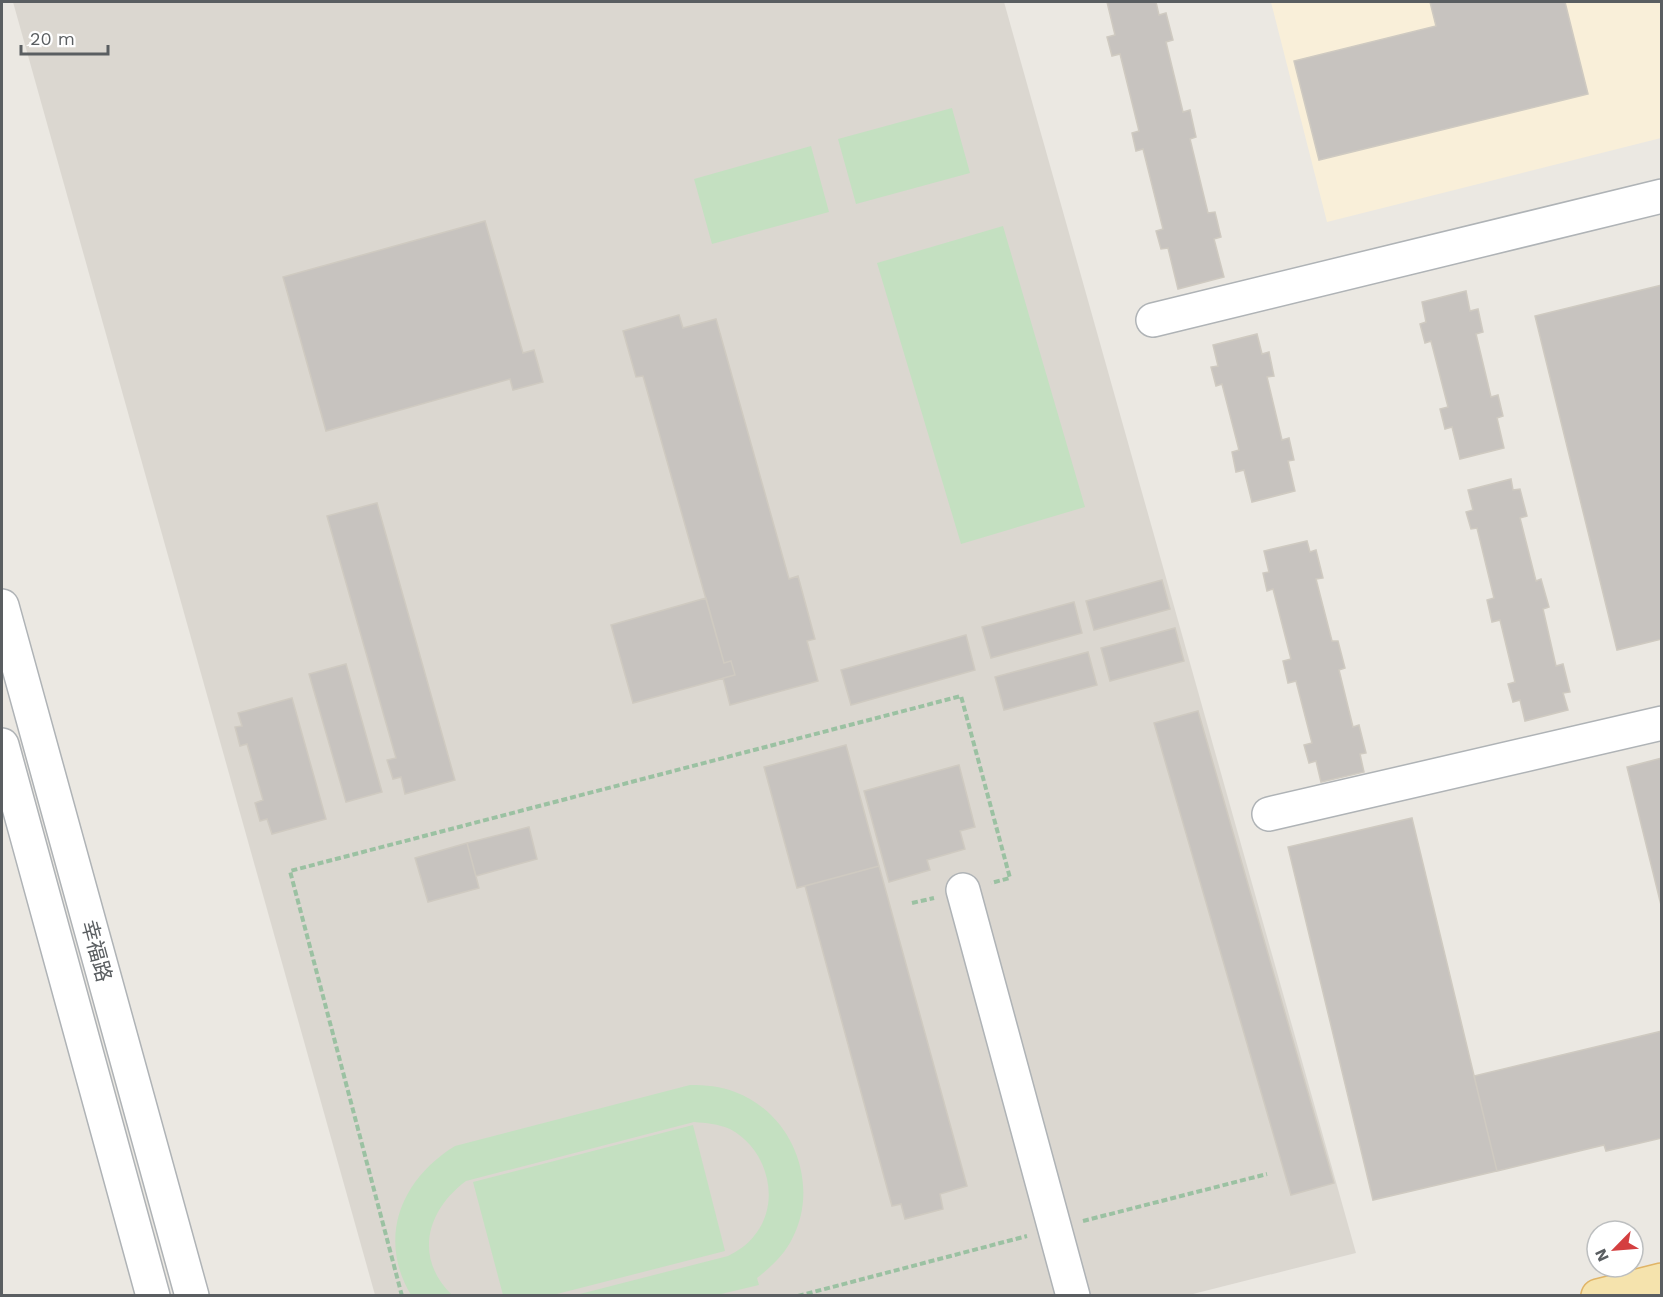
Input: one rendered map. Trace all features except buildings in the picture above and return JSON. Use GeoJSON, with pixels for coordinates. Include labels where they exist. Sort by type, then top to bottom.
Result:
{"type":"FeatureCollection","features":[{"type":"Feature","properties":{"kind":"main road"},"geometry":{"type":"LineString","coordinates":[[1598,1296],[1662,1280]]}},
{"type":"Feature","properties":{"kind":"street"},"geometry":{"type":"LineString","coordinates":[[1153,320],[1662,196]]}},
{"type":"Feature","properties":{"kind":"street","name":"幸福路"},"geometry":{"type":"LineString","coordinates":[[2,606],[192,1296]]}},
{"type":"Feature","properties":{"kind":"street"},"geometry":{"type":"LineString","coordinates":[[1269,814],[1662,723]]}},
{"type":"Feature","properties":{"kind":"street","name":"幸福路"},"geometry":{"type":"LineString","coordinates":[[2,745],[153,1296]]}},
{"type":"Feature","properties":{"kind":"street"},"geometry":{"type":"LineString","coordinates":[[963,890],[1073,1296]]}},
{"type":"Feature","properties":{"kind":"path"},"geometry":{"type":"LineString","coordinates":[[402,1296],[290,871],[961,696],[1010,878],[912,903]]}},
{"type":"Feature","properties":{"kind":"shaded area"},"geometry":{"type":"Polygon","coordinates":[[[13,2],[1004,2],[1356,1253],[1185,1296],[375,1295],[13,2]]]}},
{"type":"Feature","properties":{"kind":"shaded area"},"geometry":{"type":"Polygon","coordinates":[[[1271,2],[1661,2],[1661,138],[1327,222],[1271,2]]]}},
{"type":"Feature","properties":{"kind":"green space"},"geometry":{"type":"Polygon","coordinates":[[[952,108],[970,173],[856,204],[838,139],[952,108]]]}},
{"type":"Feature","properties":{"kind":"green space"},"geometry":{"type":"Polygon","coordinates":[[[811,146],[829,212],[712,244],[694,179],[811,146]]]}},
{"type":"Feature","properties":{"kind":"green space"},"geometry":{"type":"Polygon","coordinates":[[[1003,226],[1085,507],[961,544],[877,263],[1003,226]]]}},
{"type":"Feature","properties":{"kind":"green space"},"geometry":{"type":"Polygon","coordinates":[[[690,1085],[724,1088],[755,1102],[772,1116],[786,1133],[796,1152],[802,1173],[801,1216],[786,1249],[757,1278],[759,1285],[717,1295],[576,1295],[728,1256],[742,1248],[763,1223],[769,1193],[762,1163],[754,1150],[730,1129],[694,1122],[466,1181],[442,1206],[434,1220],[430,1235],[429,1251],[433,1266],[440,1281],[452,1295],[411,1295],[401,1274],[396,1252],[396,1232],[400,1212],[408,1193],[436,1160],[455,1146],[690,1085]]]}},
{"type":"Feature","properties":{"kind":"green space"},"geometry":{"type":"Polygon","coordinates":[[[693,1125],[725,1251],[553,1295],[503,1295],[473,1182],[693,1125]]]}}]}
